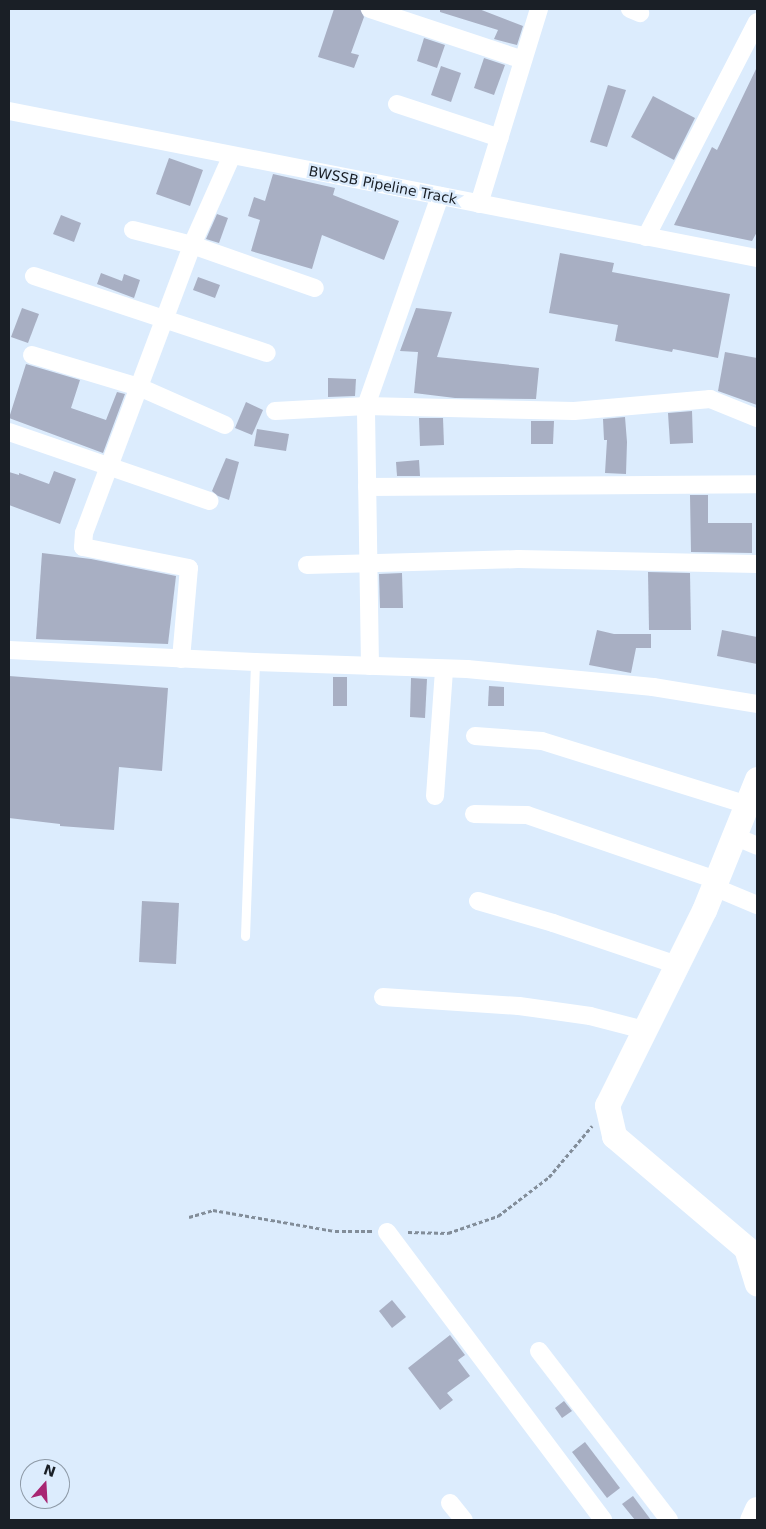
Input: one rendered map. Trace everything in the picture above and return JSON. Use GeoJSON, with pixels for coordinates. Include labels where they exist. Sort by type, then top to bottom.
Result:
{"type":"FeatureCollection","features":[{"type":"Feature","properties":{"kind":"street"},"geometry":{"type":"LineString","coordinates":[[370,9],[523,60]]}},
{"type":"Feature","properties":{"kind":"street"},"geometry":{"type":"LineString","coordinates":[[479,204],[539,9]]}},
{"type":"Feature","properties":{"kind":"street"},"geometry":{"type":"LineString","coordinates":[[646,237],[757,22]]}},
{"type":"Feature","properties":{"kind":"street"},"geometry":{"type":"LineString","coordinates":[[397,104],[500,138]]}},
{"type":"Feature","properties":{"kind":"street","name":"BWSSB Pipeline Track"},"geometry":{"type":"LineString","coordinates":[[9,111],[757,258]]}},
{"type":"Feature","properties":{"kind":"street"},"geometry":{"type":"LineString","coordinates":[[181,659],[188,568],[83,547],[84,533],[192,245],[232,155]]}},
{"type":"Feature","properties":{"kind":"street"},"geometry":{"type":"LineString","coordinates":[[370,666],[366,406],[440,196]]}},
{"type":"Feature","properties":{"kind":"street"},"geometry":{"type":"LineString","coordinates":[[133,230],[192,245],[315,288]]}},
{"type":"Feature","properties":{"kind":"street"},"geometry":{"type":"LineString","coordinates":[[34,276],[267,354]]}},
{"type":"Feature","properties":{"kind":"street"},"geometry":{"type":"LineString","coordinates":[[32,355],[139,387],[225,425]]}},
{"type":"Feature","properties":{"kind":"street"},"geometry":{"type":"LineString","coordinates":[[275,411],[366,406],[574,411],[710,399],[757,418]]}},
{"type":"Feature","properties":{"kind":"street"},"geometry":{"type":"LineString","coordinates":[[9,432],[209,501]]}},
{"type":"Feature","properties":{"kind":"street"},"geometry":{"type":"LineString","coordinates":[[367,487],[757,484]]}},
{"type":"Feature","properties":{"kind":"street"},"geometry":{"type":"LineString","coordinates":[[307,565],[518,559],[757,564]]}},
{"type":"Feature","properties":{"kind":"street"},"geometry":{"type":"LineString","coordinates":[[9,650],[444,669],[653,687],[757,704]]}},
{"type":"Feature","properties":{"kind":"street"},"geometry":{"type":"LineString","coordinates":[[435,796],[444,669]]}},
{"type":"Feature","properties":{"kind":"street"},"geometry":{"type":"LineString","coordinates":[[475,736],[542,741],[747,805]]}},
{"type":"Feature","properties":{"kind":"street"},"geometry":{"type":"LineString","coordinates":[[757,780],[715,884],[607,1105],[614,1136],[746,1248],[757,1282]]}},
{"type":"Feature","properties":{"kind":"street"},"geometry":{"type":"LineString","coordinates":[[474,814],[527,816],[715,884],[757,906]]}},
{"type":"Feature","properties":{"kind":"street"},"geometry":{"type":"LineString","coordinates":[[734,836],[757,846]]}},
{"type":"Feature","properties":{"kind":"street"},"geometry":{"type":"LineString","coordinates":[[478,901],[553,923],[677,965]]}},
{"type":"Feature","properties":{"kind":"street"},"geometry":{"type":"LineString","coordinates":[[383,996],[520,1006],[590,1016],[644,1030]]}},
{"type":"Feature","properties":{"kind":"street"},"geometry":{"type":"LineString","coordinates":[[387,1232],[603,1520]]}},
{"type":"Feature","properties":{"kind":"street"},"geometry":{"type":"LineString","coordinates":[[539,1351],[668,1520]]}},
{"type":"Feature","properties":{"kind":"street"},"geometry":{"type":"LineString","coordinates":[[450,1503],[464,1520]]}},
{"type":"Feature","properties":{"kind":"street"},"geometry":{"type":"LineString","coordinates":[[752,1520],[757,1509]]}},
{"type":"Feature","properties":{"kind":"lane"},"geometry":{"type":"LineString","coordinates":[[245,936],[255,662]]}},
{"type":"Feature","properties":{"kind":"path"},"geometry":{"type":"LineString","coordinates":[[189,1218],[212,1210],[334,1231],[448,1233],[498,1216],[549,1177],[607,1105]]}},
{"type":"Feature","properties":{"kind":"building"},"geometry":{"type":"Polygon","coordinates":[[[334,9],[360,9],[364,17],[351,53],[359,55],[354,68],[318,57],[334,9]]]}},
{"type":"Feature","properties":{"kind":"building"},"geometry":{"type":"Polygon","coordinates":[[[440,9],[479,9],[523,26],[517,45],[494,39],[498,30],[440,12],[440,9]]]}},
{"type":"Feature","properties":{"kind":"building"},"geometry":{"type":"Polygon","coordinates":[[[424,38],[445,45],[437,68],[417,61],[424,38]]]}},
{"type":"Feature","properties":{"kind":"building"},"geometry":{"type":"Polygon","coordinates":[[[484,58],[505,65],[494,95],[474,88],[484,58]]]}},
{"type":"Feature","properties":{"kind":"building"},"geometry":{"type":"Polygon","coordinates":[[[441,66],[461,73],[451,102],[431,95],[441,66]]]}},
{"type":"Feature","properties":{"kind":"building"},"geometry":{"type":"Polygon","coordinates":[[[757,67],[757,232],[752,241],[674,225],[712,147],[717,150],[757,67]]]}},
{"type":"Feature","properties":{"kind":"building"},"geometry":{"type":"Polygon","coordinates":[[[608,85],[626,90],[607,147],[590,142],[608,85]]]}},
{"type":"Feature","properties":{"kind":"building"},"geometry":{"type":"Polygon","coordinates":[[[653,96],[695,118],[674,160],[631,137],[653,96]]]}},
{"type":"Feature","properties":{"kind":"building"},"geometry":{"type":"Polygon","coordinates":[[[169,158],[203,170],[190,206],[156,194],[169,158]]]}},
{"type":"Feature","properties":{"kind":"building"},"geometry":{"type":"Polygon","coordinates":[[[273,174],[335,188],[333,195],[399,221],[384,260],[322,235],[312,269],[251,251],[260,220],[248,216],[254,197],[265,201],[273,174]]]}},
{"type":"Feature","properties":{"kind":"building"},"geometry":{"type":"Polygon","coordinates":[[[217,214],[228,218],[219,243],[206,239],[217,214]]]}},
{"type":"Feature","properties":{"kind":"building"},"geometry":{"type":"Polygon","coordinates":[[[61,215],[81,223],[74,242],[53,234],[61,215]]]}},
{"type":"Feature","properties":{"kind":"building"},"geometry":{"type":"Polygon","coordinates":[[[560,253],[614,263],[612,272],[730,294],[718,358],[673,349],[672,352],[615,341],[618,325],[549,313],[560,253]]]}},
{"type":"Feature","properties":{"kind":"building"},"geometry":{"type":"Polygon","coordinates":[[[101,273],[122,281],[124,274],[140,280],[134,298],[97,284],[101,273]]]}},
{"type":"Feature","properties":{"kind":"building"},"geometry":{"type":"Polygon","coordinates":[[[198,277],[220,285],[215,298],[193,290],[198,277]]]}},
{"type":"Feature","properties":{"kind":"building"},"geometry":{"type":"Polygon","coordinates":[[[22,308],[39,314],[28,343],[11,337],[22,308]]]}},
{"type":"Feature","properties":{"kind":"building"},"geometry":{"type":"Polygon","coordinates":[[[416,308],[452,312],[437,357],[539,368],[536,399],[455,398],[414,393],[418,352],[400,351],[416,308]]]}},
{"type":"Feature","properties":{"kind":"building"},"geometry":{"type":"Polygon","coordinates":[[[725,352],[757,358],[757,405],[718,391],[725,352]]]}},
{"type":"Feature","properties":{"kind":"building"},"geometry":{"type":"Polygon","coordinates":[[[26,364],[80,380],[71,408],[106,420],[117,392],[125,394],[103,453],[9,418],[26,364]]]}},
{"type":"Feature","properties":{"kind":"building"},"geometry":{"type":"Polygon","coordinates":[[[328,378],[356,379],[355,396],[328,397],[328,378]]]}},
{"type":"Feature","properties":{"kind":"building"},"geometry":{"type":"Polygon","coordinates":[[[246,402],[263,410],[252,435],[235,428],[246,402]]]}},
{"type":"Feature","properties":{"kind":"building"},"geometry":{"type":"Polygon","coordinates":[[[692,411],[693,443],[670,444],[668,413],[692,411]]]}},
{"type":"Feature","properties":{"kind":"building"},"geometry":{"type":"Polygon","coordinates":[[[625,417],[627,442],[626,474],[605,473],[607,440],[604,440],[603,419],[625,417]]]}},
{"type":"Feature","properties":{"kind":"building"},"geometry":{"type":"Polygon","coordinates":[[[419,418],[443,418],[444,445],[420,446],[419,418]]]}},
{"type":"Feature","properties":{"kind":"building"},"geometry":{"type":"Polygon","coordinates":[[[531,421],[554,421],[553,444],[531,444],[531,421]]]}},
{"type":"Feature","properties":{"kind":"building"},"geometry":{"type":"Polygon","coordinates":[[[257,429],[289,434],[286,451],[254,446],[257,429]]]}},
{"type":"Feature","properties":{"kind":"building"},"geometry":{"type":"Polygon","coordinates":[[[226,458],[239,462],[229,500],[218,496],[212,491],[226,458]]]}},
{"type":"Feature","properties":{"kind":"building"},"geometry":{"type":"Polygon","coordinates":[[[419,460],[420,476],[397,476],[396,462],[419,460]]]}},
{"type":"Feature","properties":{"kind":"building"},"geometry":{"type":"Polygon","coordinates":[[[54,471],[76,479],[60,524],[9,505],[9,472],[19,475],[19,473],[49,484],[54,471]]]}},
{"type":"Feature","properties":{"kind":"building"},"geometry":{"type":"Polygon","coordinates":[[[690,495],[708,495],[708,523],[752,523],[752,553],[691,552],[690,495]]]}},
{"type":"Feature","properties":{"kind":"building"},"geometry":{"type":"Polygon","coordinates":[[[42,553],[91,559],[176,576],[168,644],[36,639],[42,553]]]}},
{"type":"Feature","properties":{"kind":"building"},"geometry":{"type":"Polygon","coordinates":[[[648,572],[690,573],[691,630],[649,630],[648,572]]]}},
{"type":"Feature","properties":{"kind":"building"},"geometry":{"type":"Polygon","coordinates":[[[402,573],[403,608],[380,608],[379,574],[402,573]]]}},
{"type":"Feature","properties":{"kind":"building"},"geometry":{"type":"Polygon","coordinates":[[[597,630],[614,634],[651,634],[651,648],[636,648],[631,673],[589,665],[597,630]]]}},
{"type":"Feature","properties":{"kind":"building"},"geometry":{"type":"Polygon","coordinates":[[[722,630],[757,637],[757,664],[717,656],[722,630]]]}},
{"type":"Feature","properties":{"kind":"building"},"geometry":{"type":"Polygon","coordinates":[[[9,676],[168,688],[162,771],[119,767],[114,830],[60,826],[60,824],[9,818],[9,676]]]}},
{"type":"Feature","properties":{"kind":"building"},"geometry":{"type":"Polygon","coordinates":[[[333,677],[347,677],[347,706],[333,706],[333,677]]]}},
{"type":"Feature","properties":{"kind":"building"},"geometry":{"type":"Polygon","coordinates":[[[411,678],[427,679],[425,718],[410,717],[411,678]]]}},
{"type":"Feature","properties":{"kind":"building"},"geometry":{"type":"Polygon","coordinates":[[[489,686],[504,687],[504,706],[488,706],[489,686]]]}},
{"type":"Feature","properties":{"kind":"building"},"geometry":{"type":"Polygon","coordinates":[[[142,901],[179,903],[176,964],[139,962],[142,901]]]}},
{"type":"Feature","properties":{"kind":"building"},"geometry":{"type":"Polygon","coordinates":[[[392,1300],[406,1317],[392,1328],[379,1311],[392,1300]]]}},
{"type":"Feature","properties":{"kind":"building"},"geometry":{"type":"Polygon","coordinates":[[[450,1335],[465,1355],[458,1360],[470,1376],[447,1393],[453,1400],[440,1410],[408,1368],[450,1335]]]}},
{"type":"Feature","properties":{"kind":"building"},"geometry":{"type":"Polygon","coordinates":[[[564,1401],[572,1411],[562,1418],[555,1408],[564,1401]]]}},
{"type":"Feature","properties":{"kind":"building"},"geometry":{"type":"Polygon","coordinates":[[[585,1442],[620,1488],[607,1498],[572,1452],[585,1442]]]}},
{"type":"Feature","properties":{"kind":"building"},"geometry":{"type":"Polygon","coordinates":[[[633,1496],[651,1520],[635,1520],[622,1504],[633,1496]]]}}]}
